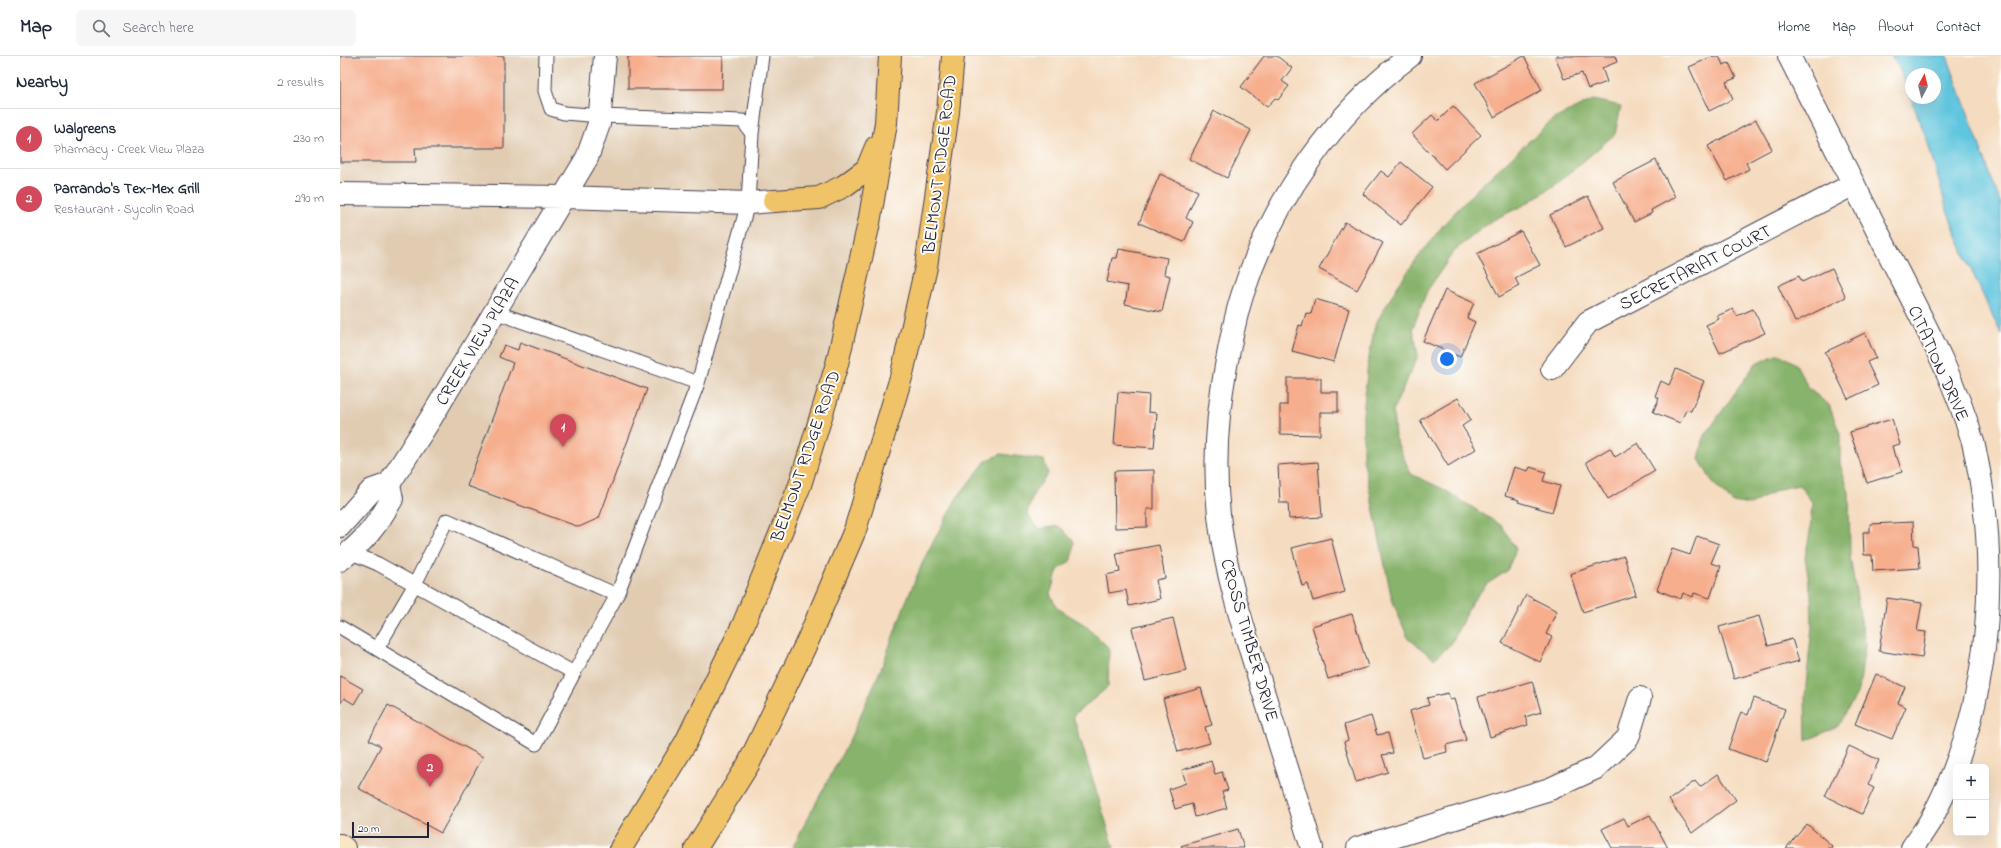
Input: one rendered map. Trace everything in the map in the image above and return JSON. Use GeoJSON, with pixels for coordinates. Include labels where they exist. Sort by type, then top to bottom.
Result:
{"type":"FeatureCollection","features":[{"type":"Feature","properties":{"kind":"main road","name":"BELMONT RIDGE ROAD"},"geometry":{"type":"LineString","coordinates":[[621,848],[686,742],[744,623],[800,485],[837,364],[869,223],[886,123],[890,56]]}},
{"type":"Feature","properties":{"kind":"main road","name":"BELMONT RIDGE ROAD"},"geometry":{"type":"LineString","coordinates":[[696,848],[748,765],[808,640],[855,530],[902,374],[926,267],[948,112],[953,56]]}},
{"type":"Feature","properties":{"kind":"main road"},"geometry":{"type":"LineString","coordinates":[[774,201],[819,198],[844,186],[867,169],[886,123]]}},
{"type":"Feature","properties":{"kind":"main road"},"geometry":{"type":"LineString","coordinates":[[340,845],[344,848]]}},
{"type":"Feature","properties":{"kind":"street","name":"CREEK VIEW PLAZA"},"geometry":{"type":"LineString","coordinates":[[389,484],[587,158],[601,116],[605,56]]}},
{"type":"Feature","properties":{"kind":"street","name":"CROSS TIMBER DRIVE"},"geometry":{"type":"LineString","coordinates":[[1312,848],[1232,589],[1220,522],[1216,464],[1220,399],[1234,323],[1244,290],[1273,219],[1305,167],[1330,134],[1376,84],[1410,56]]}},
{"type":"Feature","properties":{"kind":"street","name":"CITATION DRIVE"},"geometry":{"type":"LineString","coordinates":[[1789,56],[1952,383],[1973,443],[1987,513],[1991,568],[1990,610],[1986,653],[1973,714],[1960,755],[1935,813],[1912,848]]}},
{"type":"Feature","properties":{"kind":"street","name":"SECRETARIAT COURT"},"geometry":{"type":"LineString","coordinates":[[1552,369],[1588,322],[1854,184]]}},
{"type":"Feature","properties":{"kind":"street"},"geometry":{"type":"LineString","coordinates":[[340,194],[564,197],[748,203],[774,201]]}},
{"type":"Feature","properties":{"kind":"street"},"geometry":{"type":"LineString","coordinates":[[340,526],[372,490],[389,484],[392,499],[368,536],[343,553]]}},
{"type":"Feature","properties":{"kind":"street"},"geometry":{"type":"LineString","coordinates":[[1358,848],[1550,789],[1596,768],[1628,738],[1640,698]]}},
{"type":"Feature","properties":{"kind":"lane"},"geometry":{"type":"LineString","coordinates":[[546,56],[545,91],[552,109],[564,113],[601,116],[743,121],[752,134]]}},
{"type":"Feature","properties":{"kind":"lane"},"geometry":{"type":"LineString","coordinates":[[340,627],[536,744],[617,594],[698,383],[748,203],[752,134],[762,56]]}},
{"type":"Feature","properties":{"kind":"lane"},"geometry":{"type":"LineString","coordinates":[[494,312],[698,383]]}},
{"type":"Feature","properties":{"kind":"lane"},"geometry":{"type":"LineString","coordinates":[[377,649],[414,586],[446,520],[617,594]]}},
{"type":"Feature","properties":{"kind":"lane"},"geometry":{"type":"LineString","coordinates":[[343,553],[378,564],[414,586],[574,673]]}},
{"type":"Feature","properties":{"kind":"shaded area"},"geometry":{"type":"Polygon","coordinates":[[[340,56],[890,56],[837,364],[744,623],[621,848],[345,848],[340,845],[340,56]]]}},
{"type":"Feature","properties":{"kind":"green space"},"geometry":{"type":"Polygon","coordinates":[[[1593,100],[1621,106],[1615,134],[1558,183],[1524,205],[1491,221],[1454,251],[1427,291],[1413,328],[1418,356],[1393,410],[1395,438],[1411,474],[1443,489],[1502,526],[1516,549],[1507,571],[1487,584],[1472,602],[1451,644],[1434,659],[1408,638],[1392,600],[1363,458],[1363,415],[1368,362],[1375,325],[1397,287],[1416,260],[1444,224],[1478,188],[1552,120],[1593,100]]]}},
{"type":"Feature","properties":{"kind":"green space"},"geometry":{"type":"Polygon","coordinates":[[[1779,354],[1796,364],[1809,389],[1829,405],[1840,434],[1840,464],[1849,492],[1850,557],[1865,644],[1859,690],[1838,726],[1806,741],[1805,696],[1812,626],[1811,595],[1805,557],[1810,533],[1812,502],[1799,485],[1779,489],[1750,505],[1732,502],[1713,483],[1699,459],[1704,437],[1756,363],[1779,354]]]}},
{"type":"Feature","properties":{"kind":"green space"},"geometry":{"type":"Polygon","coordinates":[[[1001,454],[1044,460],[1048,474],[1034,493],[1027,514],[1039,529],[1059,526],[1074,541],[1072,560],[1058,570],[1050,594],[1057,608],[1085,625],[1109,648],[1108,687],[1073,716],[1114,848],[792,848],[849,741],[881,669],[905,604],[925,557],[956,499],[986,461],[1001,454]]]}},
{"type":"Feature","properties":{"kind":"water"},"geometry":{"type":"Polygon","coordinates":[[[1891,56],[1947,56],[2001,204],[2001,334],[1968,263],[1947,210],[1927,140],[1913,104],[1941,104],[1941,68],[1905,68],[1905,83],[1900,70],[1891,56]]]}},
{"type":"Feature","properties":{"kind":"building"},"geometry":{"type":"Polygon","coordinates":[[[340,56],[504,56],[504,148],[415,148],[416,162],[340,162],[340,56]]]}},
{"type":"Feature","properties":{"kind":"building"},"geometry":{"type":"Polygon","coordinates":[[[628,56],[723,56],[722,89],[628,89],[628,56]]]}},
{"type":"Feature","properties":{"kind":"building"},"geometry":{"type":"Polygon","coordinates":[[[1264,56],[1277,56],[1292,68],[1282,81],[1289,86],[1278,100],[1275,98],[1267,107],[1241,87],[1264,56]]]}},
{"type":"Feature","properties":{"kind":"building"},"geometry":{"type":"Polygon","coordinates":[[[1524,56],[1542,90],[1494,117],[1475,83],[1524,56]]]}},
{"type":"Feature","properties":{"kind":"building"},"geometry":{"type":"Polygon","coordinates":[[[1555,56],[1615,56],[1617,62],[1602,68],[1607,82],[1588,89],[1582,73],[1564,79],[1555,56]]]}},
{"type":"Feature","properties":{"kind":"building"},"geometry":{"type":"Polygon","coordinates":[[[1714,56],[1719,56],[1723,65],[1729,63],[1736,78],[1726,82],[1733,99],[1709,111],[1689,67],[1714,56]]]}},
{"type":"Feature","properties":{"kind":"building"},"geometry":{"type":"Polygon","coordinates":[[[1453,106],[1481,135],[1445,169],[1412,134],[1432,115],[1438,121],[1453,106]]]}},
{"type":"Feature","properties":{"kind":"building"},"geometry":{"type":"Polygon","coordinates":[[[1214,111],[1251,130],[1227,178],[1189,159],[1214,111]]]}},
{"type":"Feature","properties":{"kind":"building"},"geometry":{"type":"Polygon","coordinates":[[[1756,120],[1772,149],[1746,163],[1749,169],[1727,181],[1708,146],[1756,120]]]}},
{"type":"Feature","properties":{"kind":"building"},"geometry":{"type":"Polygon","coordinates":[[[1656,160],[1675,197],[1651,210],[1652,213],[1634,222],[1613,182],[1656,160]]]}},
{"type":"Feature","properties":{"kind":"building"},"geometry":{"type":"Polygon","coordinates":[[[1401,162],[1432,187],[1401,225],[1363,194],[1381,171],[1389,177],[1401,162]]]}},
{"type":"Feature","properties":{"kind":"building"},"geometry":{"type":"Polygon","coordinates":[[[1160,174],[1198,191],[1186,218],[1193,222],[1184,242],[1139,223],[1160,174]]]}},
{"type":"Feature","properties":{"kind":"building"},"geometry":{"type":"Polygon","coordinates":[[[1588,196],[1604,228],[1566,247],[1550,215],[1588,196]]]}},
{"type":"Feature","properties":{"kind":"building"},"geometry":{"type":"Polygon","coordinates":[[[1345,222],[1383,243],[1357,290],[1319,269],[1345,222]]]}},
{"type":"Feature","properties":{"kind":"building"},"geometry":{"type":"Polygon","coordinates":[[[1521,231],[1540,265],[1515,278],[1519,286],[1499,297],[1477,254],[1521,231]]]}},
{"type":"Feature","properties":{"kind":"building"},"geometry":{"type":"Polygon","coordinates":[[[1119,249],[1167,258],[1164,274],[1170,276],[1162,312],[1125,304],[1128,286],[1107,282],[1112,258],[1117,258],[1119,249]]]}},
{"type":"Feature","properties":{"kind":"building"},"geometry":{"type":"Polygon","coordinates":[[[1832,268],[1846,297],[1795,322],[1778,286],[1799,276],[1802,282],[1832,268]]]}},
{"type":"Feature","properties":{"kind":"building"},"geometry":{"type":"Polygon","coordinates":[[[1445,290],[1474,303],[1467,318],[1475,322],[1460,357],[1423,341],[1445,290]]]}},
{"type":"Feature","properties":{"kind":"building"},"geometry":{"type":"Polygon","coordinates":[[[1315,299],[1349,309],[1334,362],[1292,351],[1299,325],[1302,326],[1306,313],[1311,314],[1315,299]]]}},
{"type":"Feature","properties":{"kind":"building"},"geometry":{"type":"Polygon","coordinates":[[[1733,309],[1737,316],[1753,309],[1765,333],[1720,353],[1706,325],[1719,319],[1717,316],[1733,309]]]}},
{"type":"Feature","properties":{"kind":"building"},"geometry":{"type":"Polygon","coordinates":[[[1865,333],[1876,358],[1867,362],[1878,385],[1848,399],[1825,352],[1865,333]]]}},
{"type":"Feature","properties":{"kind":"building"},"geometry":{"type":"Polygon","coordinates":[[[520,342],[647,389],[599,518],[579,527],[467,486],[513,363],[499,357],[504,345],[518,350],[520,342]]]}},
{"type":"Feature","properties":{"kind":"building"},"geometry":{"type":"Polygon","coordinates":[[[1676,369],[1704,381],[1691,411],[1686,410],[1680,423],[1653,412],[1659,398],[1655,396],[1661,381],[1669,385],[1676,369]]]}},
{"type":"Feature","properties":{"kind":"building"},"geometry":{"type":"Polygon","coordinates":[[[1287,378],[1321,378],[1321,392],[1338,392],[1338,412],[1320,412],[1320,435],[1280,434],[1280,405],[1287,405],[1287,378]]]}},
{"type":"Feature","properties":{"kind":"building"},"geometry":{"type":"Polygon","coordinates":[[[1118,392],[1149,395],[1148,412],[1157,413],[1154,448],[1114,445],[1118,392]]]}},
{"type":"Feature","properties":{"kind":"building"},"geometry":{"type":"Polygon","coordinates":[[[1458,398],[1471,420],[1462,426],[1476,449],[1448,466],[1420,420],[1458,398]]]}},
{"type":"Feature","properties":{"kind":"building"},"geometry":{"type":"Polygon","coordinates":[[[1892,419],[1900,444],[1892,446],[1902,472],[1867,483],[1850,432],[1892,419]]]}},
{"type":"Feature","properties":{"kind":"building"},"geometry":{"type":"Polygon","coordinates":[[[1638,443],[1655,471],[1608,499],[1586,462],[1610,448],[1615,457],[1638,443]]]}},
{"type":"Feature","properties":{"kind":"building"},"geometry":{"type":"Polygon","coordinates":[[[1318,462],[1322,517],[1289,519],[1288,503],[1280,503],[1278,465],[1318,462]]]}},
{"type":"Feature","properties":{"kind":"building"},"geometry":{"type":"Polygon","coordinates":[[[1514,467],[1528,471],[1530,467],[1546,472],[1543,481],[1560,486],[1552,512],[1518,502],[1519,500],[1505,496],[1514,467]]]}},
{"type":"Feature","properties":{"kind":"building"},"geometry":{"type":"Polygon","coordinates":[[[1154,470],[1154,509],[1147,509],[1147,527],[1115,528],[1114,471],[1154,470]]]}},
{"type":"Feature","properties":{"kind":"building"},"geometry":{"type":"Polygon","coordinates":[[[1913,522],[1914,545],[1918,546],[1920,568],[1873,571],[1872,555],[1864,555],[1863,532],[1870,532],[1870,524],[1913,522]]]}},
{"type":"Feature","properties":{"kind":"building"},"geometry":{"type":"Polygon","coordinates":[[[1697,536],[1719,544],[1711,563],[1721,566],[1710,598],[1694,593],[1693,597],[1683,593],[1681,599],[1657,590],[1672,549],[1690,555],[1697,536]]]}},
{"type":"Feature","properties":{"kind":"building"},"geometry":{"type":"Polygon","coordinates":[[[1331,538],[1345,592],[1313,601],[1308,584],[1302,586],[1292,548],[1331,538]]]}},
{"type":"Feature","properties":{"kind":"building"},"geometry":{"type":"Polygon","coordinates":[[[1159,545],[1165,578],[1156,580],[1160,599],[1129,606],[1126,590],[1109,593],[1106,575],[1120,572],[1116,553],[1159,545]]]}},
{"type":"Feature","properties":{"kind":"building"},"geometry":{"type":"Polygon","coordinates":[[[1624,556],[1636,595],[1583,612],[1570,574],[1624,556]]]}},
{"type":"Feature","properties":{"kind":"building"},"geometry":{"type":"Polygon","coordinates":[[[1526,595],[1557,611],[1546,634],[1552,637],[1540,662],[1502,643],[1526,595]]]}},
{"type":"Feature","properties":{"kind":"building"},"geometry":{"type":"Polygon","coordinates":[[[1887,598],[1922,603],[1917,631],[1926,632],[1922,658],[1879,651],[1887,598]]]}},
{"type":"Feature","properties":{"kind":"building"},"geometry":{"type":"Polygon","coordinates":[[[1352,614],[1368,667],[1328,679],[1312,626],[1352,614]]]}},
{"type":"Feature","properties":{"kind":"building"},"geometry":{"type":"Polygon","coordinates":[[[1759,616],[1768,646],[1792,639],[1799,661],[1734,679],[1719,627],[1759,616]]]}},
{"type":"Feature","properties":{"kind":"building"},"geometry":{"type":"Polygon","coordinates":[[[1173,618],[1186,671],[1145,681],[1132,628],[1173,618]]]}},
{"type":"Feature","properties":{"kind":"building"},"geometry":{"type":"Polygon","coordinates":[[[1876,674],[1905,687],[1898,703],[1906,707],[1892,739],[1855,724],[1876,674]]]}},
{"type":"Feature","properties":{"kind":"building"},"geometry":{"type":"Polygon","coordinates":[[[340,676],[363,689],[354,704],[344,698],[340,704],[340,676]]]}},
{"type":"Feature","properties":{"kind":"building"},"geometry":{"type":"Polygon","coordinates":[[[1532,681],[1541,712],[1525,717],[1528,725],[1490,737],[1478,697],[1532,681]]]}},
{"type":"Feature","properties":{"kind":"building"},"geometry":{"type":"Polygon","coordinates":[[[1201,688],[1212,725],[1205,727],[1210,743],[1178,752],[1163,699],[1201,688]]]}},
{"type":"Feature","properties":{"kind":"building"},"geometry":{"type":"Polygon","coordinates":[[[1448,693],[1450,700],[1454,699],[1466,740],[1446,745],[1447,752],[1423,758],[1410,711],[1429,705],[1427,698],[1448,693]]]}},
{"type":"Feature","properties":{"kind":"building"},"geometry":{"type":"Polygon","coordinates":[[[1754,698],[1785,709],[1766,762],[1728,749],[1741,712],[1748,715],[1754,698]]]}},
{"type":"Feature","properties":{"kind":"building"},"geometry":{"type":"Polygon","coordinates":[[[388,705],[483,757],[441,833],[358,788],[381,746],[369,740],[388,705]]]}},
{"type":"Feature","properties":{"kind":"building"},"geometry":{"type":"Polygon","coordinates":[[[1371,716],[1377,735],[1388,733],[1393,753],[1382,755],[1388,772],[1356,782],[1344,742],[1348,740],[1344,725],[1371,716]]]}},
{"type":"Feature","properties":{"kind":"building"},"geometry":{"type":"Polygon","coordinates":[[[1849,746],[1879,760],[1868,785],[1874,788],[1862,814],[1825,796],[1849,746]]]}},
{"type":"Feature","properties":{"kind":"building"},"geometry":{"type":"Polygon","coordinates":[[[1211,761],[1215,774],[1222,772],[1228,790],[1222,792],[1227,808],[1195,817],[1192,804],[1175,809],[1169,789],[1186,783],[1182,770],[1211,761]]]}},
{"type":"Feature","properties":{"kind":"building"},"geometry":{"type":"Polygon","coordinates":[[[1718,774],[1736,800],[1692,833],[1669,800],[1695,781],[1700,787],[1718,774]]]}},
{"type":"Feature","properties":{"kind":"building"},"geometry":{"type":"Polygon","coordinates":[[[1650,815],[1668,848],[1612,848],[1602,829],[1624,818],[1628,826],[1650,815]]]}},
{"type":"Feature","properties":{"kind":"building"},"geometry":{"type":"Polygon","coordinates":[[[1807,824],[1832,846],[1831,848],[1786,848],[1807,824]]]}},
{"type":"Feature","properties":{"kind":"building"},"geometry":{"type":"Polygon","coordinates":[[[1238,829],[1244,848],[1182,848],[1181,846],[1238,829]]]}},
{"type":"Feature","properties":{"kind":"place","name":"Walgreens"},"geometry":{"type":"Point","coordinates":[563,447]}},
{"type":"Feature","properties":{"kind":"place","name":"Parrando's Tex-Mex Grill"},"geometry":{"type":"Point","coordinates":[430,787]}}]}
